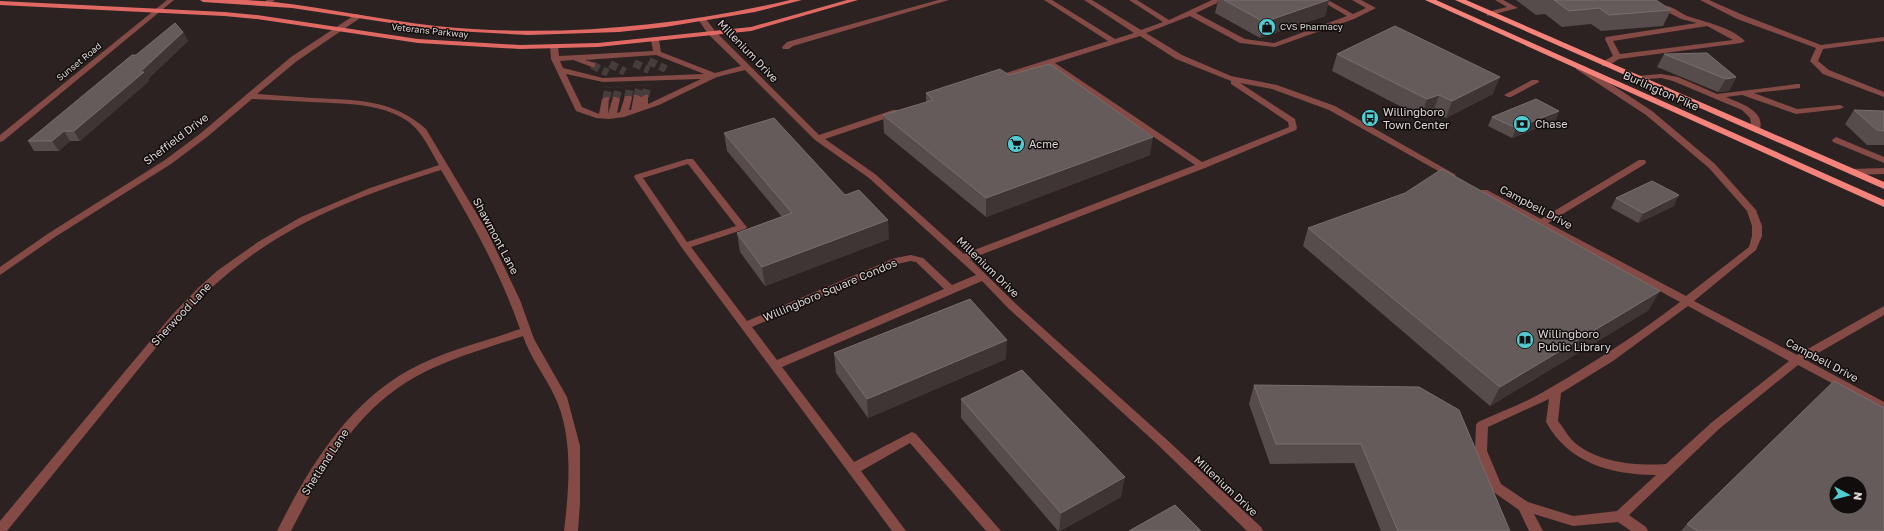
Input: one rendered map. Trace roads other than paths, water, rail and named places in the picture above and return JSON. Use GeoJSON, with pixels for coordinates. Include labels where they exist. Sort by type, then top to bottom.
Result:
{"type":"FeatureCollection","features":[{"type":"Feature","properties":{"kind":"highway","name":"Burlington Pike"},"geometry":{"type":"LineString","coordinates":[[1429,0],[1884,204]]}},
{"type":"Feature","properties":{"kind":"highway","name":"Burlington Pike"},"geometry":{"type":"LineString","coordinates":[[1459,0],[1884,186]]}},
{"type":"Feature","properties":{"kind":"main road","name":"Veterans Parkway"},"geometry":{"type":"LineString","coordinates":[[203,0],[269,2],[436,28],[541,32],[614,30],[703,21],[799,0]]}},
{"type":"Feature","properties":{"kind":"main road","name":"Veterans Parkway"},"geometry":{"type":"LineString","coordinates":[[0,3],[257,17],[451,44],[520,47],[604,44],[751,29],[855,0]]}},
{"type":"Feature","properties":{"kind":"street","name":"Sunset Road"},"geometry":{"type":"LineString","coordinates":[[0,138],[170,0]]}},
{"type":"Feature","properties":{"kind":"street"},"geometry":{"type":"LineString","coordinates":[[786,47],[790,44],[946,0]]}},
{"type":"Feature","properties":{"kind":"street"},"geometry":{"type":"LineString","coordinates":[[1047,0],[1113,41]]}},
{"type":"Feature","properties":{"kind":"street"},"geometry":{"type":"LineString","coordinates":[[1087,0],[1179,57],[1229,78],[1274,87],[1332,108],[1461,180]]}},
{"type":"Feature","properties":{"kind":"street"},"geometry":{"type":"LineString","coordinates":[[1132,0],[1168,22]]}},
{"type":"Feature","properties":{"kind":"street"},"geometry":{"type":"LineString","coordinates":[[1323,0],[1349,13],[1351,17]]}},
{"type":"Feature","properties":{"kind":"street"},"geometry":{"type":"LineString","coordinates":[[1190,13],[1243,40],[1275,45],[1372,8],[1355,0]]}},
{"type":"Feature","properties":{"kind":"street"},"geometry":{"type":"LineString","coordinates":[[1490,14],[1514,8],[1498,0]]}},
{"type":"Feature","properties":{"kind":"street"},"geometry":{"type":"LineString","coordinates":[[1703,0],[1740,17],[1820,47],[1884,39]]}},
{"type":"Feature","properties":{"kind":"street"},"geometry":{"type":"LineString","coordinates":[[984,83],[1168,22],[1217,1]]}},
{"type":"Feature","properties":{"kind":"street"},"geometry":{"type":"LineString","coordinates":[[1604,64],[1617,57],[1741,41],[1709,24],[1684,17],[1667,8]]}},
{"type":"Feature","properties":{"kind":"street","name":"Sheffield Drive"},"geometry":{"type":"LineString","coordinates":[[0,272],[52,235],[174,157],[294,59],[359,16]]}},
{"type":"Feature","properties":{"kind":"street","name":"Millenium Drive"},"geometry":{"type":"LineString","coordinates":[[703,21],[712,33],[818,138],[872,176],[983,276],[1012,306],[1161,441],[1256,531]]}},
{"type":"Feature","properties":{"kind":"street"},"geometry":{"type":"LineString","coordinates":[[1617,57],[1609,39],[1709,24]]}},
{"type":"Feature","properties":{"kind":"street"},"geometry":{"type":"LineString","coordinates":[[654,40],[656,53]]}},
{"type":"Feature","properties":{"kind":"street"},"geometry":{"type":"LineString","coordinates":[[601,56],[604,44]]}},
{"type":"Feature","properties":{"kind":"street"},"geometry":{"type":"LineString","coordinates":[[554,46],[555,59],[579,109],[604,116],[624,113],[665,101],[714,75]]}},
{"type":"Feature","properties":{"kind":"street"},"geometry":{"type":"LineString","coordinates":[[1820,47],[1814,61],[1826,72],[1884,95]]}},
{"type":"Feature","properties":{"kind":"street"},"geometry":{"type":"LineString","coordinates":[[555,59],[656,53],[714,75]]}},
{"type":"Feature","properties":{"kind":"street"},"geometry":{"type":"LineString","coordinates":[[638,54],[649,62]]}},
{"type":"Feature","properties":{"kind":"street"},"geometry":{"type":"LineString","coordinates":[[620,55],[634,63]]}},
{"type":"Feature","properties":{"kind":"street"},"geometry":{"type":"LineString","coordinates":[[601,56],[610,64]]}},
{"type":"Feature","properties":{"kind":"street"},"geometry":{"type":"LineString","coordinates":[[574,58],[592,65]]}},
{"type":"Feature","properties":{"kind":"street"},"geometry":{"type":"LineString","coordinates":[[1048,62],[1202,166]]}},
{"type":"Feature","properties":{"kind":"street"},"geometry":{"type":"LineString","coordinates":[[561,70],[603,80],[641,80],[714,75],[747,67]]}},
{"type":"Feature","properties":{"kind":"street"},"geometry":{"type":"LineString","coordinates":[[1579,67],[1649,113],[1712,166],[1750,210],[1757,226],[1757,236],[1753,248],[1688,301],[1628,345],[1556,390],[1482,425],[1481,451],[1496,487],[1524,506],[1573,521],[1620,516],[1715,426],[1797,360],[1884,310]]}},
{"type":"Feature","properties":{"kind":"street"},"geometry":{"type":"LineString","coordinates":[[666,69],[681,77]]}},
{"type":"Feature","properties":{"kind":"street"},"geometry":{"type":"LineString","coordinates":[[1637,78],[1660,76],[1675,79],[1745,108],[1753,113],[1757,119],[1756,130]]}},
{"type":"Feature","properties":{"kind":"street"},"geometry":{"type":"LineString","coordinates":[[962,258],[1202,166],[1273,138],[1293,128],[1292,121],[1229,78]]}},
{"type":"Feature","properties":{"kind":"street"},"geometry":{"type":"LineString","coordinates":[[1508,95],[1534,82]]}},
{"type":"Feature","properties":{"kind":"street"},"geometry":{"type":"LineString","coordinates":[[1717,96],[1797,86]]}},
{"type":"Feature","properties":{"kind":"street"},"geometry":{"type":"LineString","coordinates":[[1743,92],[1796,112],[1840,107]]}},
{"type":"Feature","properties":{"kind":"street","name":"Shawmont Lane"},"geometry":{"type":"LineString","coordinates":[[250,96],[360,104],[392,110],[416,123],[430,140],[499,264],[526,330],[561,397],[574,446],[574,503],[571,531]]}},
{"type":"Feature","properties":{"kind":"street"},"geometry":{"type":"LineString","coordinates":[[639,109],[641,97]]}},
{"type":"Feature","properties":{"kind":"street"},"geometry":{"type":"LineString","coordinates":[[624,113],[628,98]]}},
{"type":"Feature","properties":{"kind":"street"},"geometry":{"type":"LineString","coordinates":[[604,116],[606,99]]}},
{"type":"Feature","properties":{"kind":"street"},"geometry":{"type":"LineString","coordinates":[[604,116],[616,99]]}},
{"type":"Feature","properties":{"kind":"street"},"geometry":{"type":"LineString","coordinates":[[818,138],[902,110]]}},
{"type":"Feature","properties":{"kind":"street"},"geometry":{"type":"LineString","coordinates":[[1836,140],[1884,160]]}},
{"type":"Feature","properties":{"kind":"street"},"geometry":{"type":"LineString","coordinates":[[685,246],[742,227],[690,161],[638,177],[685,246],[899,531]]}},
{"type":"Feature","properties":{"kind":"street"},"geometry":{"type":"LineString","coordinates":[[1541,223],[1642,162]]}},
{"type":"Feature","properties":{"kind":"street","name":"Sherwood Lane"},"geometry":{"type":"LineString","coordinates":[[0,531],[47,470],[117,389],[155,341],[194,297],[215,278],[262,243],[312,215],[358,194],[444,166]]}},
{"type":"Feature","properties":{"kind":"street"},"geometry":{"type":"LineString","coordinates":[[1852,172],[1884,171]]}},
{"type":"Feature","properties":{"kind":"street","name":"Campbell Drive"},"geometry":{"type":"LineString","coordinates":[[1474,187],[1884,407]]}},
{"type":"Feature","properties":{"kind":"street","name":"Willingboro Square Condos"},"geometry":{"type":"LineString","coordinates":[[745,326],[895,261],[911,258],[919,260],[951,290]]}},
{"type":"Feature","properties":{"kind":"street"},"geometry":{"type":"LineString","coordinates":[[774,366],[983,276]]}},
{"type":"Feature","properties":{"kind":"street","name":"Shetland Lane"},"geometry":{"type":"LineString","coordinates":[[284,531],[337,441],[370,402],[412,374],[441,361],[526,330]]}},
{"type":"Feature","properties":{"kind":"street"},"geometry":{"type":"LineString","coordinates":[[1556,390],[1552,422],[1573,448],[1612,466],[1645,471],[1671,469]]}},
{"type":"Feature","properties":{"kind":"street"},"geometry":{"type":"LineString","coordinates":[[853,469],[912,437],[994,531]]}},
{"type":"Feature","properties":{"kind":"street"},"geometry":{"type":"LineString","coordinates":[[1524,506],[1536,531]]}},
{"type":"Feature","properties":{"kind":"street"},"geometry":{"type":"LineString","coordinates":[[1620,516],[1641,531]]}},
{"type":"Feature","properties":{"kind":"tunnel"},"geometry":{"type":"LineString","coordinates":[[649,61],[666,69]]}},
{"type":"Feature","properties":{"kind":"tunnel"},"geometry":{"type":"LineString","coordinates":[[634,63],[649,70]]}},
{"type":"Feature","properties":{"kind":"tunnel"},"geometry":{"type":"LineString","coordinates":[[610,64],[625,72]]}},
{"type":"Feature","properties":{"kind":"tunnel"},"geometry":{"type":"LineString","coordinates":[[592,65],[608,73]]}},
{"type":"Feature","properties":{"kind":"tunnel"},"geometry":{"type":"LineString","coordinates":[[637,97],[640,85]]}},
{"type":"Feature","properties":{"kind":"tunnel"},"geometry":{"type":"LineString","coordinates":[[645,97],[648,85]]}},
{"type":"Feature","properties":{"kind":"tunnel"},"geometry":{"type":"LineString","coordinates":[[628,98],[630,86]]}},
{"type":"Feature","properties":{"kind":"tunnel"},"geometry":{"type":"LineString","coordinates":[[606,99],[609,87]]}},
{"type":"Feature","properties":{"kind":"tunnel"},"geometry":{"type":"LineString","coordinates":[[616,99],[619,87]]}},
{"type":"Feature","properties":{"kind":"place","name":"CVS Pharmacy"},"geometry":{"type":"Point","coordinates":[1267,27]}},
{"type":"Feature","properties":{"kind":"place","name":"Willingboro Town Center"},"geometry":{"type":"Point","coordinates":[1370,118]}},
{"type":"Feature","properties":{"kind":"place","name":"Chase"},"geometry":{"type":"Point","coordinates":[1522,124]}},
{"type":"Feature","properties":{"kind":"place","name":"Acme"},"geometry":{"type":"Point","coordinates":[1016,144]}},
{"type":"Feature","properties":{"kind":"place","name":"Willingboro Public Library"},"geometry":{"type":"Point","coordinates":[1525,340]}}]}
